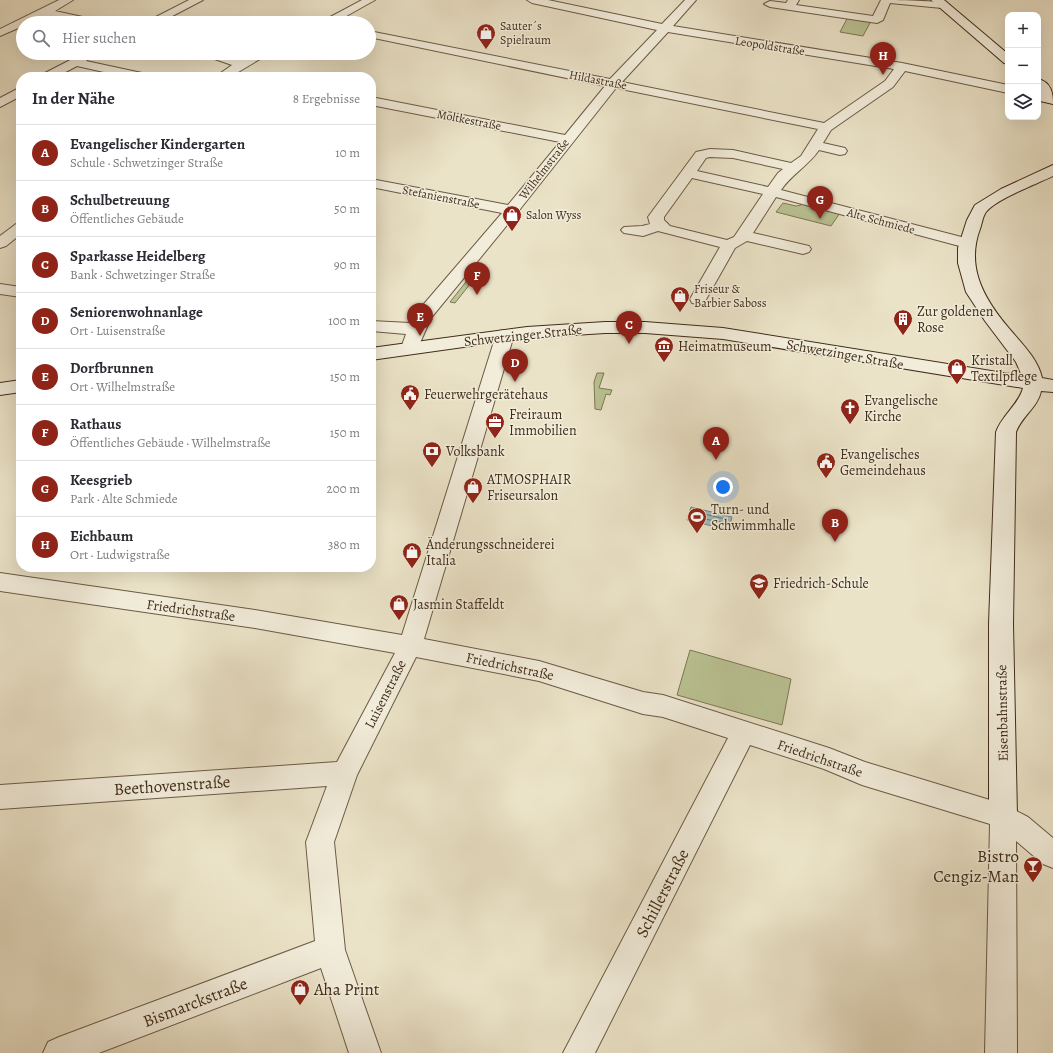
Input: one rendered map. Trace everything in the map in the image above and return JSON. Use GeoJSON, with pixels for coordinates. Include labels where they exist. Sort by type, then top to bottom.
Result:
{"type":"FeatureCollection","features":[{"type":"Feature","properties":{"kind":"street"},"geometry":{"type":"LineString","coordinates":[[35,16],[68,0]]}},
{"type":"Feature","properties":{"kind":"street"},"geometry":{"type":"LineString","coordinates":[[165,16],[198,0]]}},
{"type":"Feature","properties":{"kind":"street"},"geometry":{"type":"LineString","coordinates":[[339,16],[370,0]]}},
{"type":"Feature","properties":{"kind":"street","name":"Leopoldstraße"},"geometry":{"type":"LineString","coordinates":[[532,0],[664,28],[902,67],[1005,88]]}},
{"type":"Feature","properties":{"kind":"street","name":"Wilhelmstraße"},"geometry":{"type":"LineString","coordinates":[[410,348],[416,329],[423,316],[512,210],[567,139],[614,83],[691,0]]}},
{"type":"Feature","properties":{"kind":"street"},"geometry":{"type":"LineString","coordinates":[[870,33],[888,0],[939,2],[1005,57]]}},
{"type":"Feature","properties":{"kind":"street"},"geometry":{"type":"LineString","coordinates":[[770,4],[792,3],[876,20]]}},
{"type":"Feature","properties":{"kind":"street"},"geometry":{"type":"LineString","coordinates":[[44,12],[63,16]]}},
{"type":"Feature","properties":{"kind":"street"},"geometry":{"type":"LineString","coordinates":[[3,30],[16,24]]}},
{"type":"Feature","properties":{"kind":"street"},"geometry":{"type":"LineString","coordinates":[[3,30],[16,31]]}},
{"type":"Feature","properties":{"kind":"street","name":"Hildastraße"},"geometry":{"type":"LineString","coordinates":[[376,35],[826,127]]}},
{"type":"Feature","properties":{"kind":"street"},"geometry":{"type":"LineString","coordinates":[[56,72],[79,60]]}},
{"type":"Feature","properties":{"kind":"street"},"geometry":{"type":"LineString","coordinates":[[224,60],[243,69]]}},
{"type":"Feature","properties":{"kind":"street"},"geometry":{"type":"LineString","coordinates":[[232,72],[243,69],[255,60]]}},
{"type":"Feature","properties":{"kind":"street"},"geometry":{"type":"LineString","coordinates":[[75,62],[120,72]]}},
{"type":"Feature","properties":{"kind":"street"},"geometry":{"type":"LineString","coordinates":[[629,230],[643,231],[659,226],[665,229],[729,245],[735,243],[743,235],[782,176],[806,159],[826,127],[889,84],[902,67]]}},
{"type":"Feature","properties":{"kind":"street"},"geometry":{"type":"LineString","coordinates":[[1039,84],[1045,89],[1045,98]]}},
{"type":"Feature","properties":{"kind":"street"},"geometry":{"type":"LineString","coordinates":[[0,104],[16,94]]}},
{"type":"Feature","properties":{"kind":"street","name":"Moltkestraße"},"geometry":{"type":"LineString","coordinates":[[376,102],[567,139]]}},
{"type":"Feature","properties":{"kind":"street"},"geometry":{"type":"LineString","coordinates":[[0,104],[14,109]]}},
{"type":"Feature","properties":{"kind":"street"},"geometry":{"type":"LineString","coordinates":[[815,145],[840,151]]}},
{"type":"Feature","properties":{"kind":"street"},"geometry":{"type":"LineString","coordinates":[[659,226],[656,217],[701,155],[718,152],[794,168]]}},
{"type":"Feature","properties":{"kind":"street"},"geometry":{"type":"LineString","coordinates":[[1032,383],[1032,376],[1026,362],[977,300],[969,276],[965,257],[967,243],[980,209],[1013,189],[1053,169]]}},
{"type":"Feature","properties":{"kind":"street","name":"Alte Schmiede"},"geometry":{"type":"LineString","coordinates":[[688,173],[772,192],[967,243]]}},
{"type":"Feature","properties":{"kind":"street","name":"Stefanienstraße"},"geometry":{"type":"LineString","coordinates":[[376,185],[512,210]]}},
{"type":"Feature","properties":{"kind":"street"},"geometry":{"type":"LineString","coordinates":[[0,243],[16,231]]}},
{"type":"Feature","properties":{"kind":"street"},"geometry":{"type":"LineString","coordinates":[[743,235],[803,249]]}},
{"type":"Feature","properties":{"kind":"street"},"geometry":{"type":"LineString","coordinates":[[698,299],[729,245]]}},
{"type":"Feature","properties":{"kind":"street"},"geometry":{"type":"LineString","coordinates":[[0,289],[16,291]]}},
{"type":"Feature","properties":{"kind":"street"},"geometry":{"type":"LineString","coordinates":[[376,326],[416,329]]}},
{"type":"Feature","properties":{"kind":"street","name":"Schwetzinger Straße"},"geometry":{"type":"LineString","coordinates":[[376,353],[505,335],[608,327],[684,329],[753,338],[877,360],[1053,386]]}},
{"type":"Feature","properties":{"kind":"street","name":"Luisenstraße"},"geometry":{"type":"LineString","coordinates":[[365,1053],[330,950],[320,842],[345,773],[410,646],[505,335]]}},
{"type":"Feature","properties":{"kind":"street","name":"Eisenbahnstraße"},"geometry":{"type":"LineString","coordinates":[[1001,1053],[1003,816],[1001,624],[1006,432],[1008,423],[1028,402],[1032,394],[1032,383]]}},
{"type":"Feature","properties":{"kind":"street"},"geometry":{"type":"LineString","coordinates":[[0,389],[16,387]]}},
{"type":"Feature","properties":{"kind":"street","name":"Friedrichstraße"},"geometry":{"type":"LineString","coordinates":[[0,582],[255,619],[410,646],[539,671],[643,703],[663,706],[829,759],[862,773],[1003,816],[1019,826],[1053,855]]}},
{"type":"Feature","properties":{"kind":"street","name":"Schillerstraße"},"geometry":{"type":"LineString","coordinates":[[579,1053],[744,732]]}},
{"type":"Feature","properties":{"kind":"street","name":"Beethovenstraße"},"geometry":{"type":"LineString","coordinates":[[0,796],[345,773]]}},
{"type":"Feature","properties":{"kind":"street","name":"Bismarckstraße"},"geometry":{"type":"LineString","coordinates":[[59,1053],[330,950]]}},
{"type":"Feature","properties":{"kind":"green space"},"geometry":{"type":"Polygon","coordinates":[[[848,17],[871,21],[863,36],[840,32],[848,17]]]}},
{"type":"Feature","properties":{"kind":"green space"},"geometry":{"type":"Polygon","coordinates":[[[803,202],[840,213],[831,226],[776,212],[783,203],[796,206],[801,205],[803,202]]]}},
{"type":"Feature","properties":{"kind":"green space"},"geometry":{"type":"Polygon","coordinates":[[[473,273],[478,274],[455,303],[450,302],[473,273]]]}},
{"type":"Feature","properties":{"kind":"green space"},"geometry":{"type":"Polygon","coordinates":[[[597,373],[604,373],[599,388],[612,390],[610,395],[606,394],[601,410],[595,409],[594,382],[597,373]]]}},
{"type":"Feature","properties":{"kind":"green space"},"geometry":{"type":"Polygon","coordinates":[[[690,650],[791,679],[782,725],[677,695],[690,650]]]}},
{"type":"Feature","properties":{"kind":"water"},"geometry":{"type":"Polygon","coordinates":[[[691,507],[732,517],[729,530],[687,520],[691,507]]]}},
{"type":"Feature","properties":{"kind":"place","name":"Sauter´s Spielraum"},"geometry":{"type":"Point","coordinates":[486,50]}},
{"type":"Feature","properties":{"kind":"place","name":"Eichbaum"},"geometry":{"type":"Point","coordinates":[883,75]}},
{"type":"Feature","properties":{"kind":"place","name":"Keesgrieb"},"geometry":{"type":"Point","coordinates":[820,219]}},
{"type":"Feature","properties":{"kind":"place","name":"Salon Wyss"},"geometry":{"type":"Point","coordinates":[512,232]}},
{"type":"Feature","properties":{"kind":"place","name":"Rathaus"},"geometry":{"type":"Point","coordinates":[477,295]}},
{"type":"Feature","properties":{"kind":"place","name":"Friseur & Barbier Saboss"},"geometry":{"type":"Point","coordinates":[680,313]}},
{"type":"Feature","properties":{"kind":"place","name":"Dorfbrunnen"},"geometry":{"type":"Point","coordinates":[420,336]}},
{"type":"Feature","properties":{"kind":"place","name":"Zur goldenen Rose"},"geometry":{"type":"Point","coordinates":[903,336]}},
{"type":"Feature","properties":{"kind":"place","name":"Sparkasse Heidelberg"},"geometry":{"type":"Point","coordinates":[629,344]}},
{"type":"Feature","properties":{"kind":"place","name":"Heimatmuseum"},"geometry":{"type":"Point","coordinates":[664,363]}},
{"type":"Feature","properties":{"kind":"place","name":"Seniorenwohnanlage"},"geometry":{"type":"Point","coordinates":[515,382]}},
{"type":"Feature","properties":{"kind":"place","name":"Kristall Textilpflege"},"geometry":{"type":"Point","coordinates":[957,385]}},
{"type":"Feature","properties":{"kind":"place","name":"Feuerwehrgerätehaus"},"geometry":{"type":"Point","coordinates":[410,411]}},
{"type":"Feature","properties":{"kind":"place","name":"Evangelische Kirche"},"geometry":{"type":"Point","coordinates":[850,425]}},
{"type":"Feature","properties":{"kind":"place","name":"Freiraum Immobilien"},"geometry":{"type":"Point","coordinates":[495,439]}},
{"type":"Feature","properties":{"kind":"place","name":"Evangelischer Kindergarten"},"geometry":{"type":"Point","coordinates":[716,460]}},
{"type":"Feature","properties":{"kind":"place","name":"Volksbank"},"geometry":{"type":"Point","coordinates":[432,468]}},
{"type":"Feature","properties":{"kind":"place","name":"Evangelisches Gemeindehaus"},"geometry":{"type":"Point","coordinates":[826,479]}},
{"type":"Feature","properties":{"kind":"place","name":"ATMOSPHAIR Friseursalon"},"geometry":{"type":"Point","coordinates":[473,504]}},
{"type":"Feature","properties":{"kind":"place","name":"Turn- und Schwimmhalle"},"geometry":{"type":"Point","coordinates":[697,534]}},
{"type":"Feature","properties":{"kind":"place","name":"Schulbetreuung"},"geometry":{"type":"Point","coordinates":[835,542]}},
{"type":"Feature","properties":{"kind":"place","name":"Änderungsschneiderei Italia"},"geometry":{"type":"Point","coordinates":[412,569]}},
{"type":"Feature","properties":{"kind":"place","name":"Friedrich-Schule"},"geometry":{"type":"Point","coordinates":[759,600]}},
{"type":"Feature","properties":{"kind":"place","name":"Jasmin Staffeldt"},"geometry":{"type":"Point","coordinates":[399,621]}},
{"type":"Feature","properties":{"kind":"place","name":"Bistro Cengiz-Man"},"geometry":{"type":"Point","coordinates":[1033,883]}},
{"type":"Feature","properties":{"kind":"place","name":"Aha Print"},"geometry":{"type":"Point","coordinates":[300,1006]}}]}
